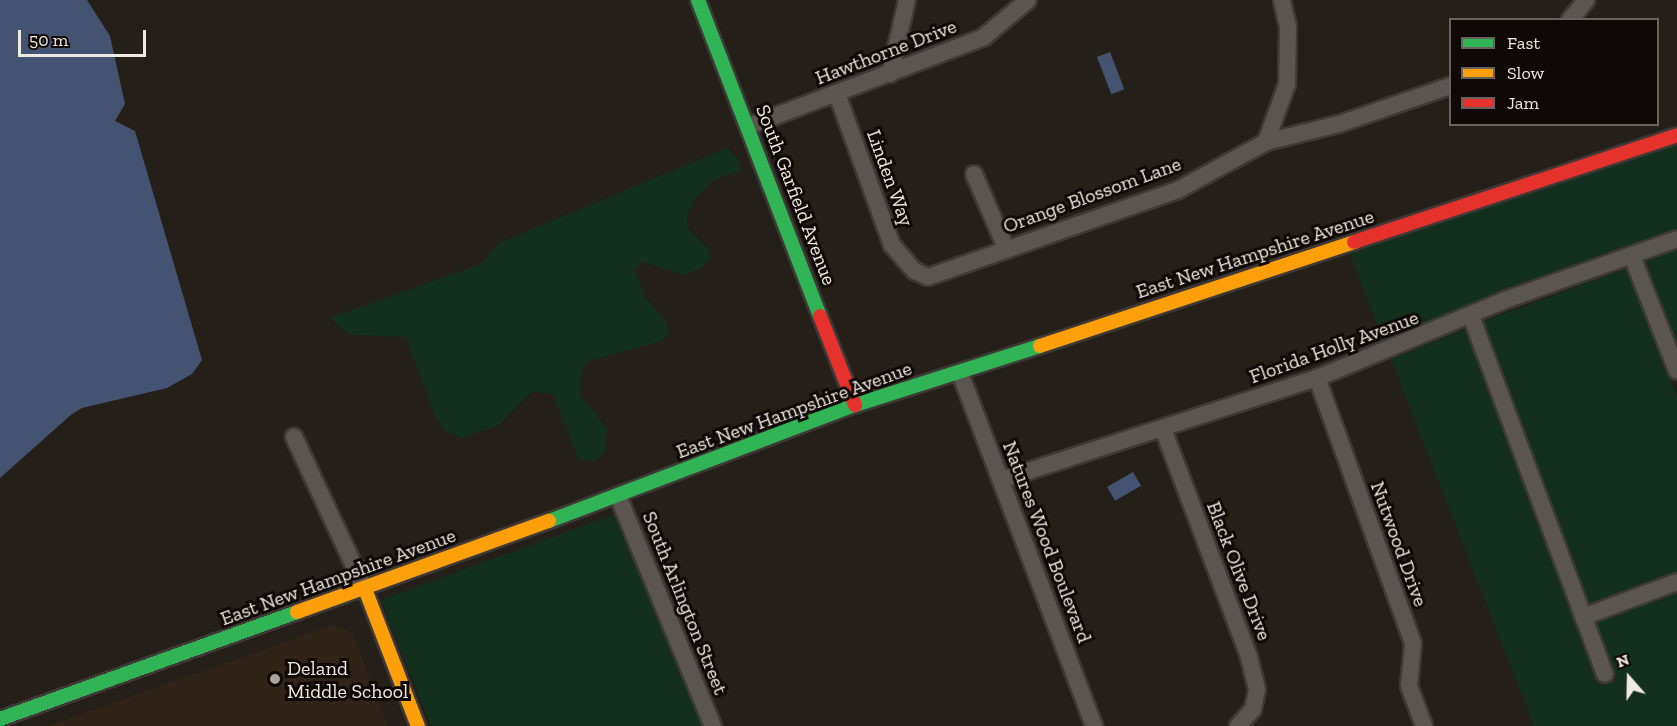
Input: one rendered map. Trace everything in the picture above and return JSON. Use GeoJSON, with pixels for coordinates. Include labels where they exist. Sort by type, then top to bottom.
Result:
{"type":"FeatureCollection","features":[{"type":"Feature","properties":{"kind":"street","name":"South Garfield Avenue"},"geometry":{"type":"LineString","coordinates":[[698,0],[749,126],[855,405]]}},
{"type":"Feature","properties":{"kind":"street"},"geometry":{"type":"LineString","coordinates":[[890,74],[908,0]]}},
{"type":"Feature","properties":{"kind":"street","name":"Hawthorne Drive"},"geometry":{"type":"LineString","coordinates":[[749,126],[984,37],[1028,0]]}},
{"type":"Feature","properties":{"kind":"street"},"geometry":{"type":"LineString","coordinates":[[1266,142],[1287,84],[1288,27],[1282,0]]}},
{"type":"Feature","properties":{"kind":"street"},"geometry":{"type":"LineString","coordinates":[[1572,18],[1586,0]]}},
{"type":"Feature","properties":{"kind":"street","name":"Orange Blossom Lane"},"geometry":{"type":"LineString","coordinates":[[915,271],[928,277],[1178,190],[1266,142],[1339,123],[1449,86]]}},
{"type":"Feature","properties":{"kind":"street","name":"Linden Way"},"geometry":{"type":"LineString","coordinates":[[837,94],[892,245],[915,271]]}},
{"type":"Feature","properties":{"kind":"street","name":"East New Hampshire Avenue"},"geometry":{"type":"LineString","coordinates":[[0,719],[365,589],[618,496],[855,405],[960,373],[1677,135]]}},
{"type":"Feature","properties":{"kind":"street"},"geometry":{"type":"LineString","coordinates":[[974,174],[1006,248]]}},
{"type":"Feature","properties":{"kind":"street","name":"Florida Holly Avenue"},"geometry":{"type":"LineString","coordinates":[[1000,480],[1317,378],[1505,300],[1677,239]]}},
{"type":"Feature","properties":{"kind":"street"},"geometry":{"type":"LineString","coordinates":[[1632,256],[1677,371]]}},
{"type":"Feature","properties":{"kind":"street"},"geometry":{"type":"LineString","coordinates":[[1471,316],[1605,674]]}},
{"type":"Feature","properties":{"kind":"street","name":"Natures Wood Boulevard"},"geometry":{"type":"LineString","coordinates":[[960,373],[1094,726]]}},
{"type":"Feature","properties":{"kind":"street","name":"Nutwood Drive"},"geometry":{"type":"LineString","coordinates":[[1317,378],[1413,643],[1408,686],[1424,726]]}},
{"type":"Feature","properties":{"kind":"street","name":"Black Olive Drive"},"geometry":{"type":"LineString","coordinates":[[1163,429],[1250,657],[1257,690],[1253,709],[1238,726]]}},
{"type":"Feature","properties":{"kind":"street"},"geometry":{"type":"LineString","coordinates":[[294,436],[365,589],[417,726]]}},
{"type":"Feature","properties":{"kind":"street","name":"South Arlington Street"},"geometry":{"type":"LineString","coordinates":[[618,496],[713,726]]}},
{"type":"Feature","properties":{"kind":"street"},"geometry":{"type":"LineString","coordinates":[[1583,617],[1677,582]]}},
{"type":"Feature","properties":{"kind":"shaded area","name":"Deland Middle School"},"geometry":{"type":"Polygon","coordinates":[[[333,625],[352,632],[388,726],[47,726],[333,625]]]}},
{"type":"Feature","properties":{"kind":"green space"},"geometry":{"type":"Polygon","coordinates":[[[1677,132],[1677,228],[1502,290],[1384,341],[1350,254],[1677,132]]]}},
{"type":"Feature","properties":{"kind":"green space"},"geometry":{"type":"Polygon","coordinates":[[[727,148],[738,158],[741,170],[712,181],[693,201],[687,215],[688,229],[707,247],[711,257],[702,268],[683,275],[643,262],[635,270],[645,297],[666,321],[669,332],[662,341],[586,362],[580,377],[580,395],[607,429],[605,451],[595,461],[579,459],[553,394],[532,392],[499,425],[463,438],[445,431],[435,415],[406,337],[350,335],[330,318],[481,264],[499,243],[727,148]]]}},
{"type":"Feature","properties":{"kind":"green space"},"geometry":{"type":"Polygon","coordinates":[[[1677,250],[1677,347],[1644,262],[1677,250]]]}},
{"type":"Feature","properties":{"kind":"green space"},"geometry":{"type":"Polygon","coordinates":[[[1627,268],[1677,397],[1677,571],[1588,604],[1482,322],[1627,268]]]}},
{"type":"Feature","properties":{"kind":"green space"},"geometry":{"type":"Polygon","coordinates":[[[1466,329],[1600,686],[1616,680],[1595,623],[1677,592],[1677,726],[1534,726],[1391,359],[1466,329]]]}},
{"type":"Feature","properties":{"kind":"green space"},"geometry":{"type":"Polygon","coordinates":[[[616,514],[703,726],[431,726],[381,600],[616,514]]]}},
{"type":"Feature","properties":{"kind":"water"},"geometry":{"type":"Polygon","coordinates":[[[0,0],[87,0],[110,36],[125,104],[115,121],[135,131],[202,360],[192,374],[167,388],[82,408],[72,414],[0,478],[0,0]]]}},
{"type":"Feature","properties":{"kind":"water"},"geometry":{"type":"Polygon","coordinates":[[[1110,52],[1124,89],[1111,94],[1097,57],[1110,52]]]}},
{"type":"Feature","properties":{"kind":"water"},"geometry":{"type":"Polygon","coordinates":[[[1133,472],[1141,486],[1115,501],[1107,487],[1133,472]]]}},
{"type":"Feature","properties":{"kind":"traffic: fast"},"geometry":{"type":"LineString","coordinates":[[698,0],[820,316]]}},
{"type":"Feature","properties":{"kind":"traffic: fast"},"geometry":{"type":"LineString","coordinates":[[549,521],[855,405],[1040,346]]}},
{"type":"Feature","properties":{"kind":"traffic: fast"},"geometry":{"type":"LineString","coordinates":[[0,719],[297,612]]}},
{"type":"Feature","properties":{"kind":"traffic: slow"},"geometry":{"type":"LineString","coordinates":[[1040,346],[1354,242]]}},
{"type":"Feature","properties":{"kind":"traffic: slow"},"geometry":{"type":"LineString","coordinates":[[297,612],[549,521]]}},
{"type":"Feature","properties":{"kind":"traffic: slow"},"geometry":{"type":"LineString","coordinates":[[365,589],[418,726]]}},
{"type":"Feature","properties":{"kind":"traffic: jam"},"geometry":{"type":"LineString","coordinates":[[1354,242],[1677,135]]}},
{"type":"Feature","properties":{"kind":"traffic: jam"},"geometry":{"type":"LineString","coordinates":[[820,316],[855,405]]}},
{"type":"Feature","properties":{"kind":"place","name":"Deland Middle School"},"geometry":{"type":"Point","coordinates":[275,679]}}]}
